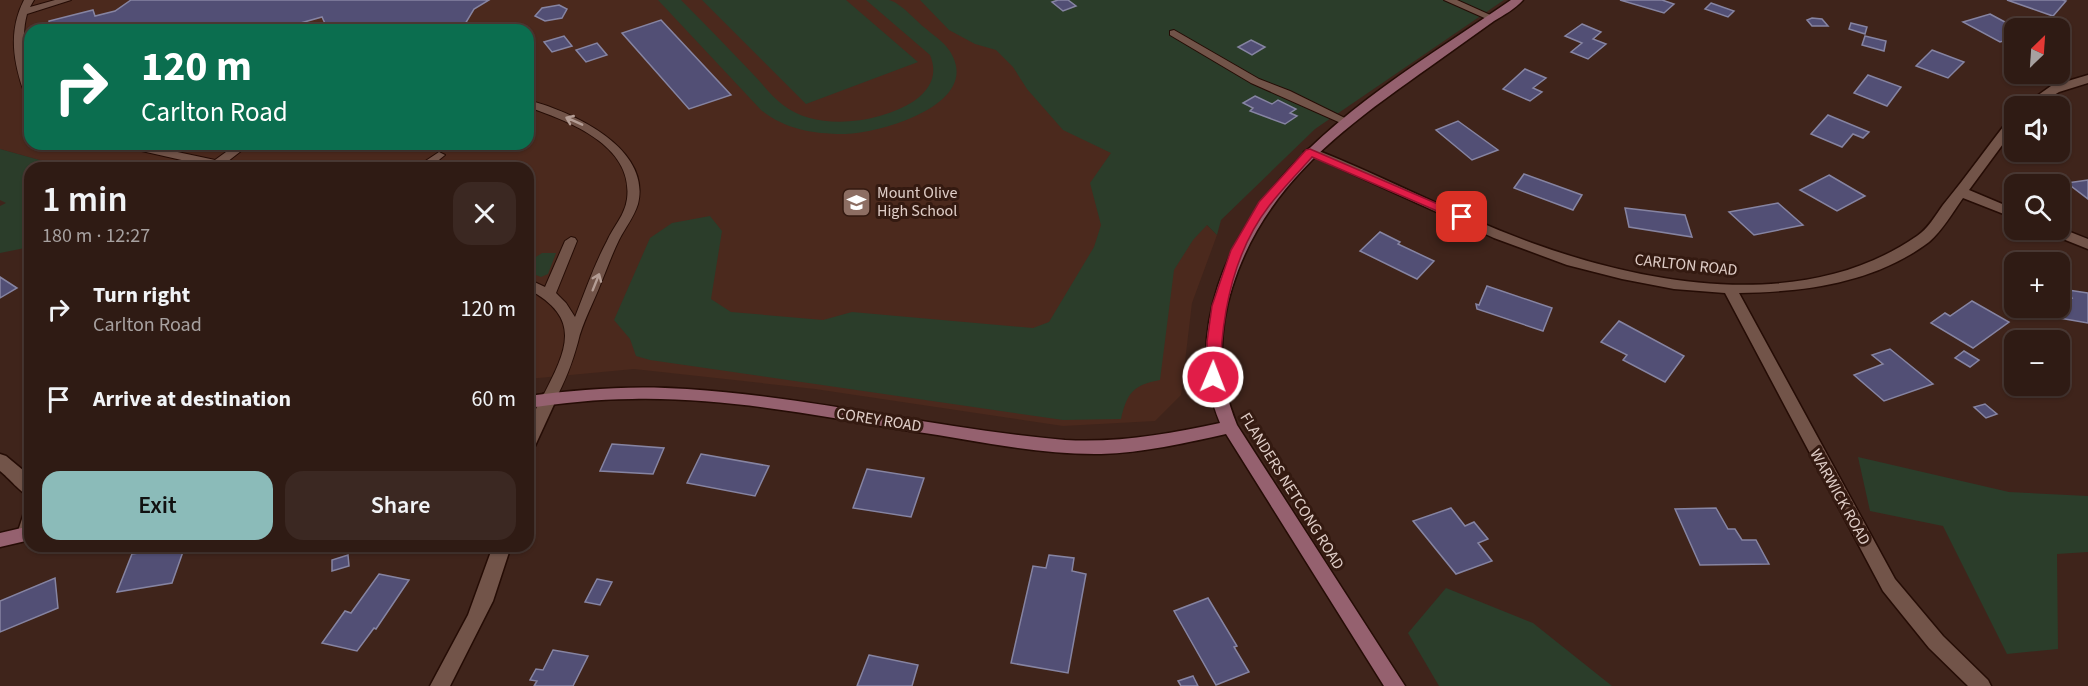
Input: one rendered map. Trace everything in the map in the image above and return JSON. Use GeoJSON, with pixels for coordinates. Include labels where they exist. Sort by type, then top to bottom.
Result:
{"type":"FeatureCollection","features":[{"type":"Feature","properties":{"kind":"main road","name":"FLANDERS NETCONG ROAD"},"geometry":{"type":"LineString","coordinates":[[1395,686],[1230,428],[1215,390],[1213,377],[1216,323],[1223,292],[1235,257],[1255,217],[1272,193],[1310,152],[1347,122],[1518,0]]}},
{"type":"Feature","properties":{"kind":"main road","name":"COREY ROAD"},"geometry":{"type":"LineString","coordinates":[[534,401],[620,392],[713,396],[1010,440],[1081,447],[1146,444],[1230,428]]}},
{"type":"Feature","properties":{"kind":"main road"},"geometry":{"type":"LineString","coordinates":[[0,540],[24,530]]}},
{"type":"Feature","properties":{"kind":"street"},"geometry":{"type":"LineString","coordinates":[[2044,96],[2055,89],[2088,79]]}},
{"type":"Feature","properties":{"kind":"street","name":"CARLTON ROAD"},"geometry":{"type":"LineString","coordinates":[[1310,152],[1357,170],[1525,246],[1626,275],[1729,288],[1803,285],[1864,271],[1897,256],[1925,237],[2004,134]]}},
{"type":"Feature","properties":{"kind":"street"},"geometry":{"type":"LineString","coordinates":[[1961,192],[2004,210]]}},
{"type":"Feature","properties":{"kind":"street"},"geometry":{"type":"LineString","coordinates":[[2070,237],[2088,244]]}},
{"type":"Feature","properties":{"kind":"street","name":"WARWICK ROAD"},"geometry":{"type":"LineString","coordinates":[[1729,288],[1889,585],[1936,642],[1981,686]]}},
{"type":"Feature","properties":{"kind":"street"},"geometry":{"type":"LineString","coordinates":[[534,431],[549,398]]}},
{"type":"Feature","properties":{"kind":"street"},"geometry":{"type":"LineString","coordinates":[[0,461],[24,481]]}},
{"type":"Feature","properties":{"kind":"street"},"geometry":{"type":"LineString","coordinates":[[440,686],[480,613],[500,552]]}},
{"type":"Feature","properties":{"kind":"lane"},"geometry":{"type":"LineString","coordinates":[[24,64],[18,34],[22,12],[29,0]]}},
{"type":"Feature","properties":{"kind":"lane"},"geometry":{"type":"LineString","coordinates":[[22,12],[66,0]]}},
{"type":"Feature","properties":{"kind":"lane"},"geometry":{"type":"LineString","coordinates":[[1449,0],[1492,18]]}},
{"type":"Feature","properties":{"kind":"lane"},"geometry":{"type":"LineString","coordinates":[[1174,33],[1255,81],[1347,122]]}},
{"type":"Feature","properties":{"kind":"lane"},"geometry":{"type":"LineString","coordinates":[[534,105],[581,124],[601,137],[623,161],[633,185],[633,199],[574,336],[565,368],[549,398]]}},
{"type":"Feature","properties":{"kind":"lane"},"geometry":{"type":"LineString","coordinates":[[171,150],[210,162]]}},
{"type":"Feature","properties":{"kind":"lane"},"geometry":{"type":"LineString","coordinates":[[220,162],[236,150]]}},
{"type":"Feature","properties":{"kind":"lane"},"geometry":{"type":"LineString","coordinates":[[429,162],[439,155]]}},
{"type":"Feature","properties":{"kind":"lane"},"geometry":{"type":"LineString","coordinates":[[549,294],[571,241]]}},
{"type":"Feature","properties":{"kind":"lane"},"geometry":{"type":"LineString","coordinates":[[534,286],[549,294],[565,310],[574,336]]}},
{"type":"Feature","properties":{"kind":"shaded area","name":"Mount Olive High School"},"geometry":{"type":"Polygon","coordinates":[[[0,0],[979,0],[1217,235],[1192,303],[1181,395],[1155,421],[1063,426],[815,389],[634,369],[534,378],[534,162],[47,162],[0,149],[0,0]]]}},
{"type":"Feature","properties":{"kind":"green space"},"geometry":{"type":"Polygon","coordinates":[[[658,0],[681,0],[783,105],[813,119],[848,121],[884,115],[914,101],[929,86],[933,75],[930,55],[866,0],[894,2],[944,44],[957,69],[953,86],[941,100],[902,122],[859,133],[821,133],[799,129],[779,122],[761,110],[658,0]]]}},
{"type":"Feature","properties":{"kind":"green space"},"geometry":{"type":"Polygon","coordinates":[[[702,0],[846,0],[918,62],[806,104],[702,0]]]}},
{"type":"Feature","properties":{"kind":"green space"},"geometry":{"type":"Polygon","coordinates":[[[920,0],[1504,0],[1315,129],[1221,220],[1217,235],[1207,225],[1193,240],[1174,270],[1160,380],[1143,385],[1133,392],[1126,403],[1121,419],[1063,420],[650,360],[636,356],[630,339],[614,320],[650,238],[672,223],[710,216],[722,231],[711,299],[731,312],[823,320],[852,312],[1033,328],[1049,322],[1094,247],[1101,225],[1090,183],[1111,153],[1063,130],[1027,89],[1013,67],[996,50],[975,44],[949,30],[920,0]]]}},
{"type":"Feature","properties":{"kind":"green space"},"geometry":{"type":"Polygon","coordinates":[[[0,149],[47,162],[24,162],[24,248],[0,253],[0,206],[6,203],[0,200],[0,149]]]}},
{"type":"Feature","properties":{"kind":"green space"},"geometry":{"type":"Polygon","coordinates":[[[542,253],[556,253],[548,274],[541,277],[534,274],[534,258],[542,253]]]}},
{"type":"Feature","properties":{"kind":"green space"},"geometry":{"type":"Polygon","coordinates":[[[1858,457],[2009,492],[2088,496],[2088,552],[2057,554],[2058,649],[2007,654],[1943,526],[1870,511],[1858,457]]]}},
{"type":"Feature","properties":{"kind":"green space"},"geometry":{"type":"Polygon","coordinates":[[[1446,588],[1533,623],[1612,686],[1439,686],[1408,633],[1446,588]]]}},
{"type":"Feature","properties":{"kind":"building"},"geometry":{"type":"Polygon","coordinates":[[[131,0],[489,0],[474,9],[465,24],[325,24],[322,17],[297,24],[49,24],[49,21],[93,10],[95,16],[115,11],[131,0]]]}},
{"type":"Feature","properties":{"kind":"building"},"geometry":{"type":"Polygon","coordinates":[[[1068,0],[1076,6],[1063,11],[1052,2],[1068,0]]]}},
{"type":"Feature","properties":{"kind":"building"},"geometry":{"type":"Polygon","coordinates":[[[1620,0],[1662,0],[1674,4],[1664,13],[1620,0]]]}},
{"type":"Feature","properties":{"kind":"building"},"geometry":{"type":"Polygon","coordinates":[[[2007,0],[2062,0],[2066,1],[2053,16],[2007,0]]]}},
{"type":"Feature","properties":{"kind":"building"},"geometry":{"type":"Polygon","coordinates":[[[1711,3],[1734,11],[1728,17],[1705,9],[1711,3]]]}},
{"type":"Feature","properties":{"kind":"building"},"geometry":{"type":"Polygon","coordinates":[[[559,5],[567,9],[562,18],[545,21],[535,16],[542,8],[559,5]]]}},
{"type":"Feature","properties":{"kind":"building"},"geometry":{"type":"Polygon","coordinates":[[[1990,14],[2004,22],[2004,41],[2000,42],[1963,22],[1990,14]]]}},
{"type":"Feature","properties":{"kind":"building"},"geometry":{"type":"Polygon","coordinates":[[[1822,19],[1828,26],[1812,26],[1807,20],[1822,19]]]}},
{"type":"Feature","properties":{"kind":"building"},"geometry":{"type":"Polygon","coordinates":[[[661,20],[731,95],[689,109],[622,33],[661,20]]]}},
{"type":"Feature","properties":{"kind":"building"},"geometry":{"type":"Polygon","coordinates":[[[1851,23],[1867,27],[1865,34],[1849,29],[1851,23]]]}},
{"type":"Feature","properties":{"kind":"building"},"geometry":{"type":"Polygon","coordinates":[[[1582,24],[1601,32],[1593,39],[1606,44],[1588,59],[1571,52],[1582,43],[1565,36],[1582,24]]]}},
{"type":"Feature","properties":{"kind":"building"},"geometry":{"type":"Polygon","coordinates":[[[564,36],[572,46],[552,52],[544,42],[564,36]]]}},
{"type":"Feature","properties":{"kind":"building"},"geometry":{"type":"Polygon","coordinates":[[[1865,36],[1886,41],[1884,51],[1862,45],[1865,36]]]}},
{"type":"Feature","properties":{"kind":"building"},"geometry":{"type":"Polygon","coordinates":[[[1251,40],[1265,47],[1252,55],[1238,47],[1251,40]]]}},
{"type":"Feature","properties":{"kind":"building"},"geometry":{"type":"Polygon","coordinates":[[[597,43],[607,55],[586,62],[576,50],[597,43]]]}},
{"type":"Feature","properties":{"kind":"building"},"geometry":{"type":"Polygon","coordinates":[[[1932,50],[1964,62],[1948,78],[1916,66],[1932,50]]]}},
{"type":"Feature","properties":{"kind":"building"},"geometry":{"type":"Polygon","coordinates":[[[1525,69],[1546,78],[1533,88],[1542,92],[1530,101],[1503,89],[1525,69]]]}},
{"type":"Feature","properties":{"kind":"building"},"geometry":{"type":"Polygon","coordinates":[[[1868,75],[1901,87],[1887,106],[1854,93],[1868,75]]]}},
{"type":"Feature","properties":{"kind":"building"},"geometry":{"type":"Polygon","coordinates":[[[1255,96],[1272,104],[1278,100],[1296,109],[1290,113],[1297,116],[1285,124],[1250,111],[1253,108],[1243,103],[1255,96]]]}},
{"type":"Feature","properties":{"kind":"building"},"geometry":{"type":"Polygon","coordinates":[[[1828,115],[1869,132],[1863,138],[1853,134],[1842,147],[1811,134],[1828,115]]]}},
{"type":"Feature","properties":{"kind":"building"},"geometry":{"type":"Polygon","coordinates":[[[1458,121],[1498,150],[1472,160],[1436,130],[1458,121]]]}},
{"type":"Feature","properties":{"kind":"building"},"geometry":{"type":"Polygon","coordinates":[[[1524,174],[1582,195],[1573,210],[1514,188],[1524,174]]]}},
{"type":"Feature","properties":{"kind":"building"},"geometry":{"type":"Polygon","coordinates":[[[1829,175],[1865,196],[1837,211],[1800,190],[1829,175]]]}},
{"type":"Feature","properties":{"kind":"building"},"geometry":{"type":"Polygon","coordinates":[[[2088,180],[2088,199],[2070,185],[2070,183],[2088,180]]]}},
{"type":"Feature","properties":{"kind":"building"},"geometry":{"type":"Polygon","coordinates":[[[1778,203],[1803,225],[1754,235],[1729,212],[1778,203]]]}},
{"type":"Feature","properties":{"kind":"building"},"geometry":{"type":"Polygon","coordinates":[[[1625,208],[1685,215],[1692,237],[1629,227],[1625,208]]]}},
{"type":"Feature","properties":{"kind":"building"},"geometry":{"type":"Polygon","coordinates":[[[1380,232],[1400,242],[1398,244],[1434,261],[1417,279],[1360,251],[1380,232]]]}},
{"type":"Feature","properties":{"kind":"building"},"geometry":{"type":"Polygon","coordinates":[[[0,277],[17,288],[0,298],[0,277]]]}},
{"type":"Feature","properties":{"kind":"building"},"geometry":{"type":"Polygon","coordinates":[[[1487,286],[1552,308],[1543,331],[1477,309],[1476,304],[1479,305],[1487,286]]]}},
{"type":"Feature","properties":{"kind":"building"},"geometry":{"type":"Polygon","coordinates":[[[2070,290],[2088,293],[2088,323],[2059,318],[2070,318],[2070,298],[2072,298],[2070,290]]]}},
{"type":"Feature","properties":{"kind":"building"},"geometry":{"type":"Polygon","coordinates":[[[1972,301],[2009,322],[1973,348],[1931,323],[1945,313],[1950,316],[1972,301]]]}},
{"type":"Feature","properties":{"kind":"building"},"geometry":{"type":"Polygon","coordinates":[[[1619,321],[1684,356],[1665,382],[1623,360],[1627,355],[1601,342],[1619,321]]]}},
{"type":"Feature","properties":{"kind":"building"},"geometry":{"type":"Polygon","coordinates":[[[1890,349],[1933,384],[1884,401],[1854,375],[1883,364],[1872,355],[1890,349]]]}},
{"type":"Feature","properties":{"kind":"building"},"geometry":{"type":"Polygon","coordinates":[[[1964,351],[1979,360],[1970,367],[1955,358],[1964,351]]]}},
{"type":"Feature","properties":{"kind":"building"},"geometry":{"type":"Polygon","coordinates":[[[1985,404],[1997,414],[1986,418],[1974,407],[1985,404]]]}},
{"type":"Feature","properties":{"kind":"building"},"geometry":{"type":"Polygon","coordinates":[[[612,444],[664,448],[653,474],[600,471],[612,444]]]}},
{"type":"Feature","properties":{"kind":"building"},"geometry":{"type":"Polygon","coordinates":[[[701,454],[769,466],[755,496],[687,483],[701,454]]]}},
{"type":"Feature","properties":{"kind":"building"},"geometry":{"type":"Polygon","coordinates":[[[867,469],[924,478],[911,517],[853,508],[867,469]]]}},
{"type":"Feature","properties":{"kind":"building"},"geometry":{"type":"Polygon","coordinates":[[[1451,508],[1465,526],[1474,522],[1488,539],[1478,543],[1492,561],[1456,574],[1413,521],[1451,508]]]}},
{"type":"Feature","properties":{"kind":"building"},"geometry":{"type":"Polygon","coordinates":[[[1716,508],[1728,529],[1735,529],[1742,540],[1756,540],[1769,564],[1700,565],[1675,509],[1716,508]]]}},
{"type":"Feature","properties":{"kind":"building"},"geometry":{"type":"Polygon","coordinates":[[[183,552],[172,583],[117,592],[132,554],[183,552]]]}},
{"type":"Feature","properties":{"kind":"building"},"geometry":{"type":"Polygon","coordinates":[[[348,555],[349,566],[332,571],[332,560],[348,555]]]}},
{"type":"Feature","properties":{"kind":"building"},"geometry":{"type":"Polygon","coordinates":[[[1049,555],[1074,558],[1072,571],[1086,574],[1068,673],[1011,663],[1033,566],[1046,568],[1049,555]]]}},
{"type":"Feature","properties":{"kind":"building"},"geometry":{"type":"Polygon","coordinates":[[[379,574],[409,580],[376,629],[374,628],[357,651],[322,643],[345,611],[351,613],[379,574]]]}},
{"type":"Feature","properties":{"kind":"building"},"geometry":{"type":"Polygon","coordinates":[[[55,578],[58,608],[0,632],[0,601],[55,578]]]}},
{"type":"Feature","properties":{"kind":"building"},"geometry":{"type":"Polygon","coordinates":[[[597,579],[612,582],[600,605],[585,602],[597,579]]]}},
{"type":"Feature","properties":{"kind":"building"},"geometry":{"type":"Polygon","coordinates":[[[1208,598],[1237,646],[1234,647],[1249,672],[1216,685],[1174,611],[1208,598]]]}},
{"type":"Feature","properties":{"kind":"building"},"geometry":{"type":"Polygon","coordinates":[[[553,650],[588,656],[573,686],[534,686],[537,681],[530,680],[536,669],[543,670],[553,650]]]}},
{"type":"Feature","properties":{"kind":"building"},"geometry":{"type":"Polygon","coordinates":[[[869,655],[918,665],[912,686],[857,686],[869,655]]]}},
{"type":"Feature","properties":{"kind":"building"},"geometry":{"type":"Polygon","coordinates":[[[1193,676],[1198,686],[1181,686],[1178,681],[1193,676]]]}},
{"type":"Feature","properties":{"kind":"place","name":"Mount Olive High School"},"geometry":{"type":"Point","coordinates":[856,202]}},
{"type":"Feature","properties":{"kind":"route"},"geometry":{"type":"LineString","coordinates":[[1213,377],[1216,323],[1232,263],[1263,205],[1294,167],[1310,152],[1357,170],[1462,217]]}}]}
